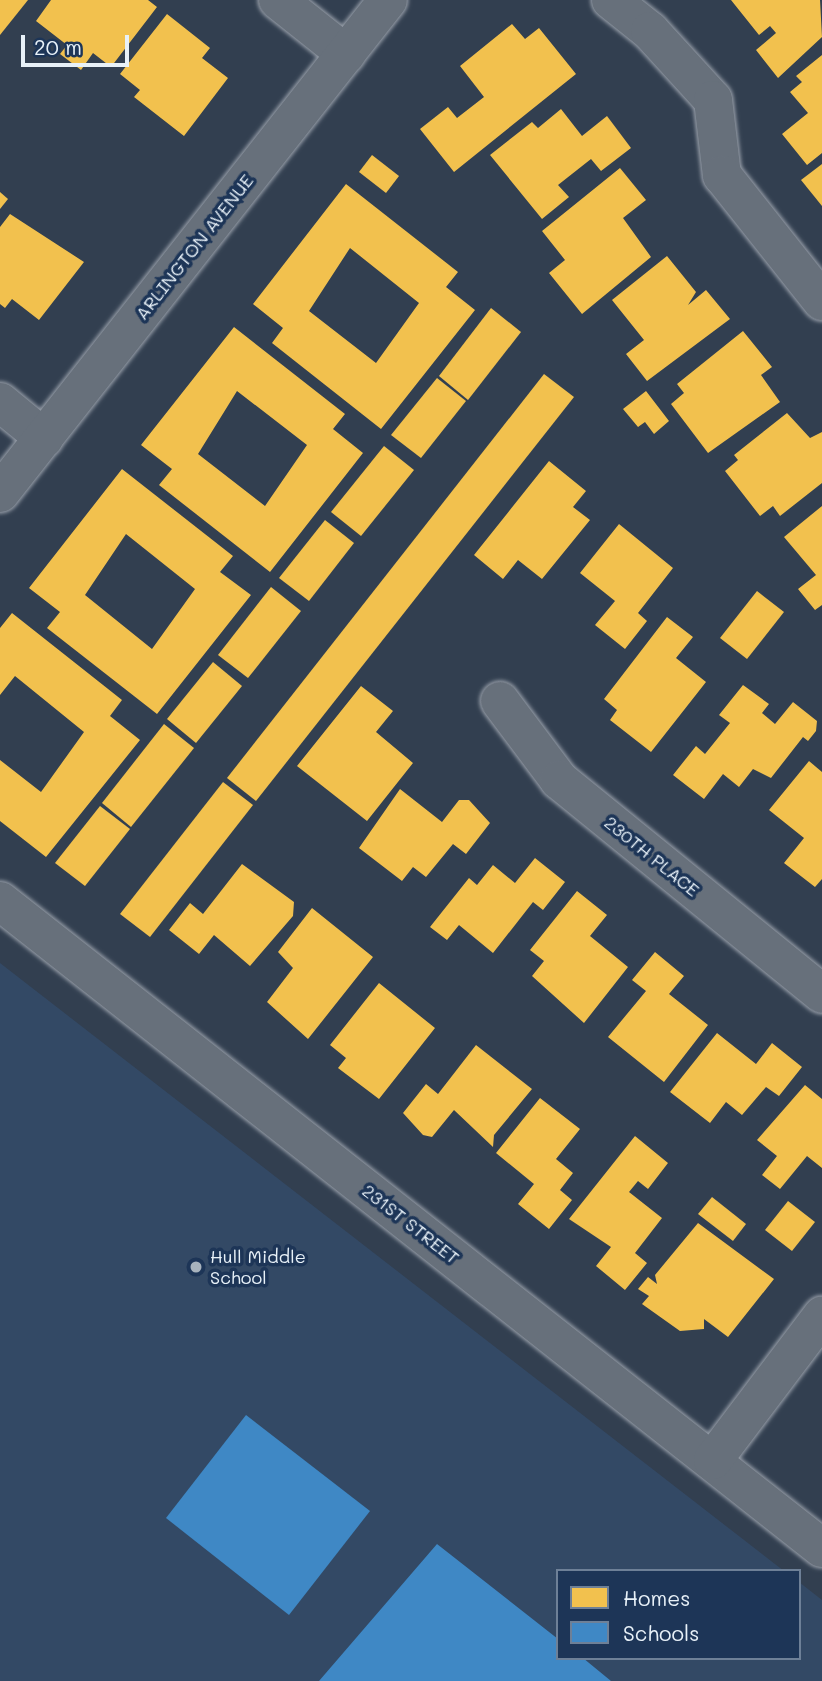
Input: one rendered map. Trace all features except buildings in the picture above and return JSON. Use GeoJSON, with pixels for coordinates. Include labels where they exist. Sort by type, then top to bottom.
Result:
{"type":"FeatureCollection","features":[{"type":"Feature","properties":{"kind":"street"},"geometry":{"type":"LineString","coordinates":[[278,0],[346,54]]}},
{"type":"Feature","properties":{"kind":"street","name":"ARLINGTON AVENUE"},"geometry":{"type":"LineString","coordinates":[[0,494],[388,0]]}},
{"type":"Feature","properties":{"kind":"street"},"geometry":{"type":"LineString","coordinates":[[611,0],[650,31],[713,100],[722,175],[822,301]]}},
{"type":"Feature","properties":{"kind":"street"},"geometry":{"type":"LineString","coordinates":[[0,402],[44,438]]}},
{"type":"Feature","properties":{"kind":"street","name":"230TH PLACE"},"geometry":{"type":"LineString","coordinates":[[500,701],[559,780],[822,994]]}},
{"type":"Feature","properties":{"kind":"street","name":"231ST STREET"},"geometry":{"type":"LineString","coordinates":[[0,901],[822,1548]]}},
{"type":"Feature","properties":{"kind":"street"},"geometry":{"type":"LineString","coordinates":[[713,1460],[822,1316]]}},
{"type":"Feature","properties":{"kind":"shaded area","name":"Hull Middle School"},"geometry":{"type":"Polygon","coordinates":[[[0,963],[781,1569],[556,1569],[556,1660],[801,1660],[801,1584],[822,1600],[822,1681],[0,1681],[0,963]]]}},
{"type":"Feature","properties":{"kind":"place","name":"Hull Middle School"},"geometry":{"type":"Point","coordinates":[196,1267]}}]}
